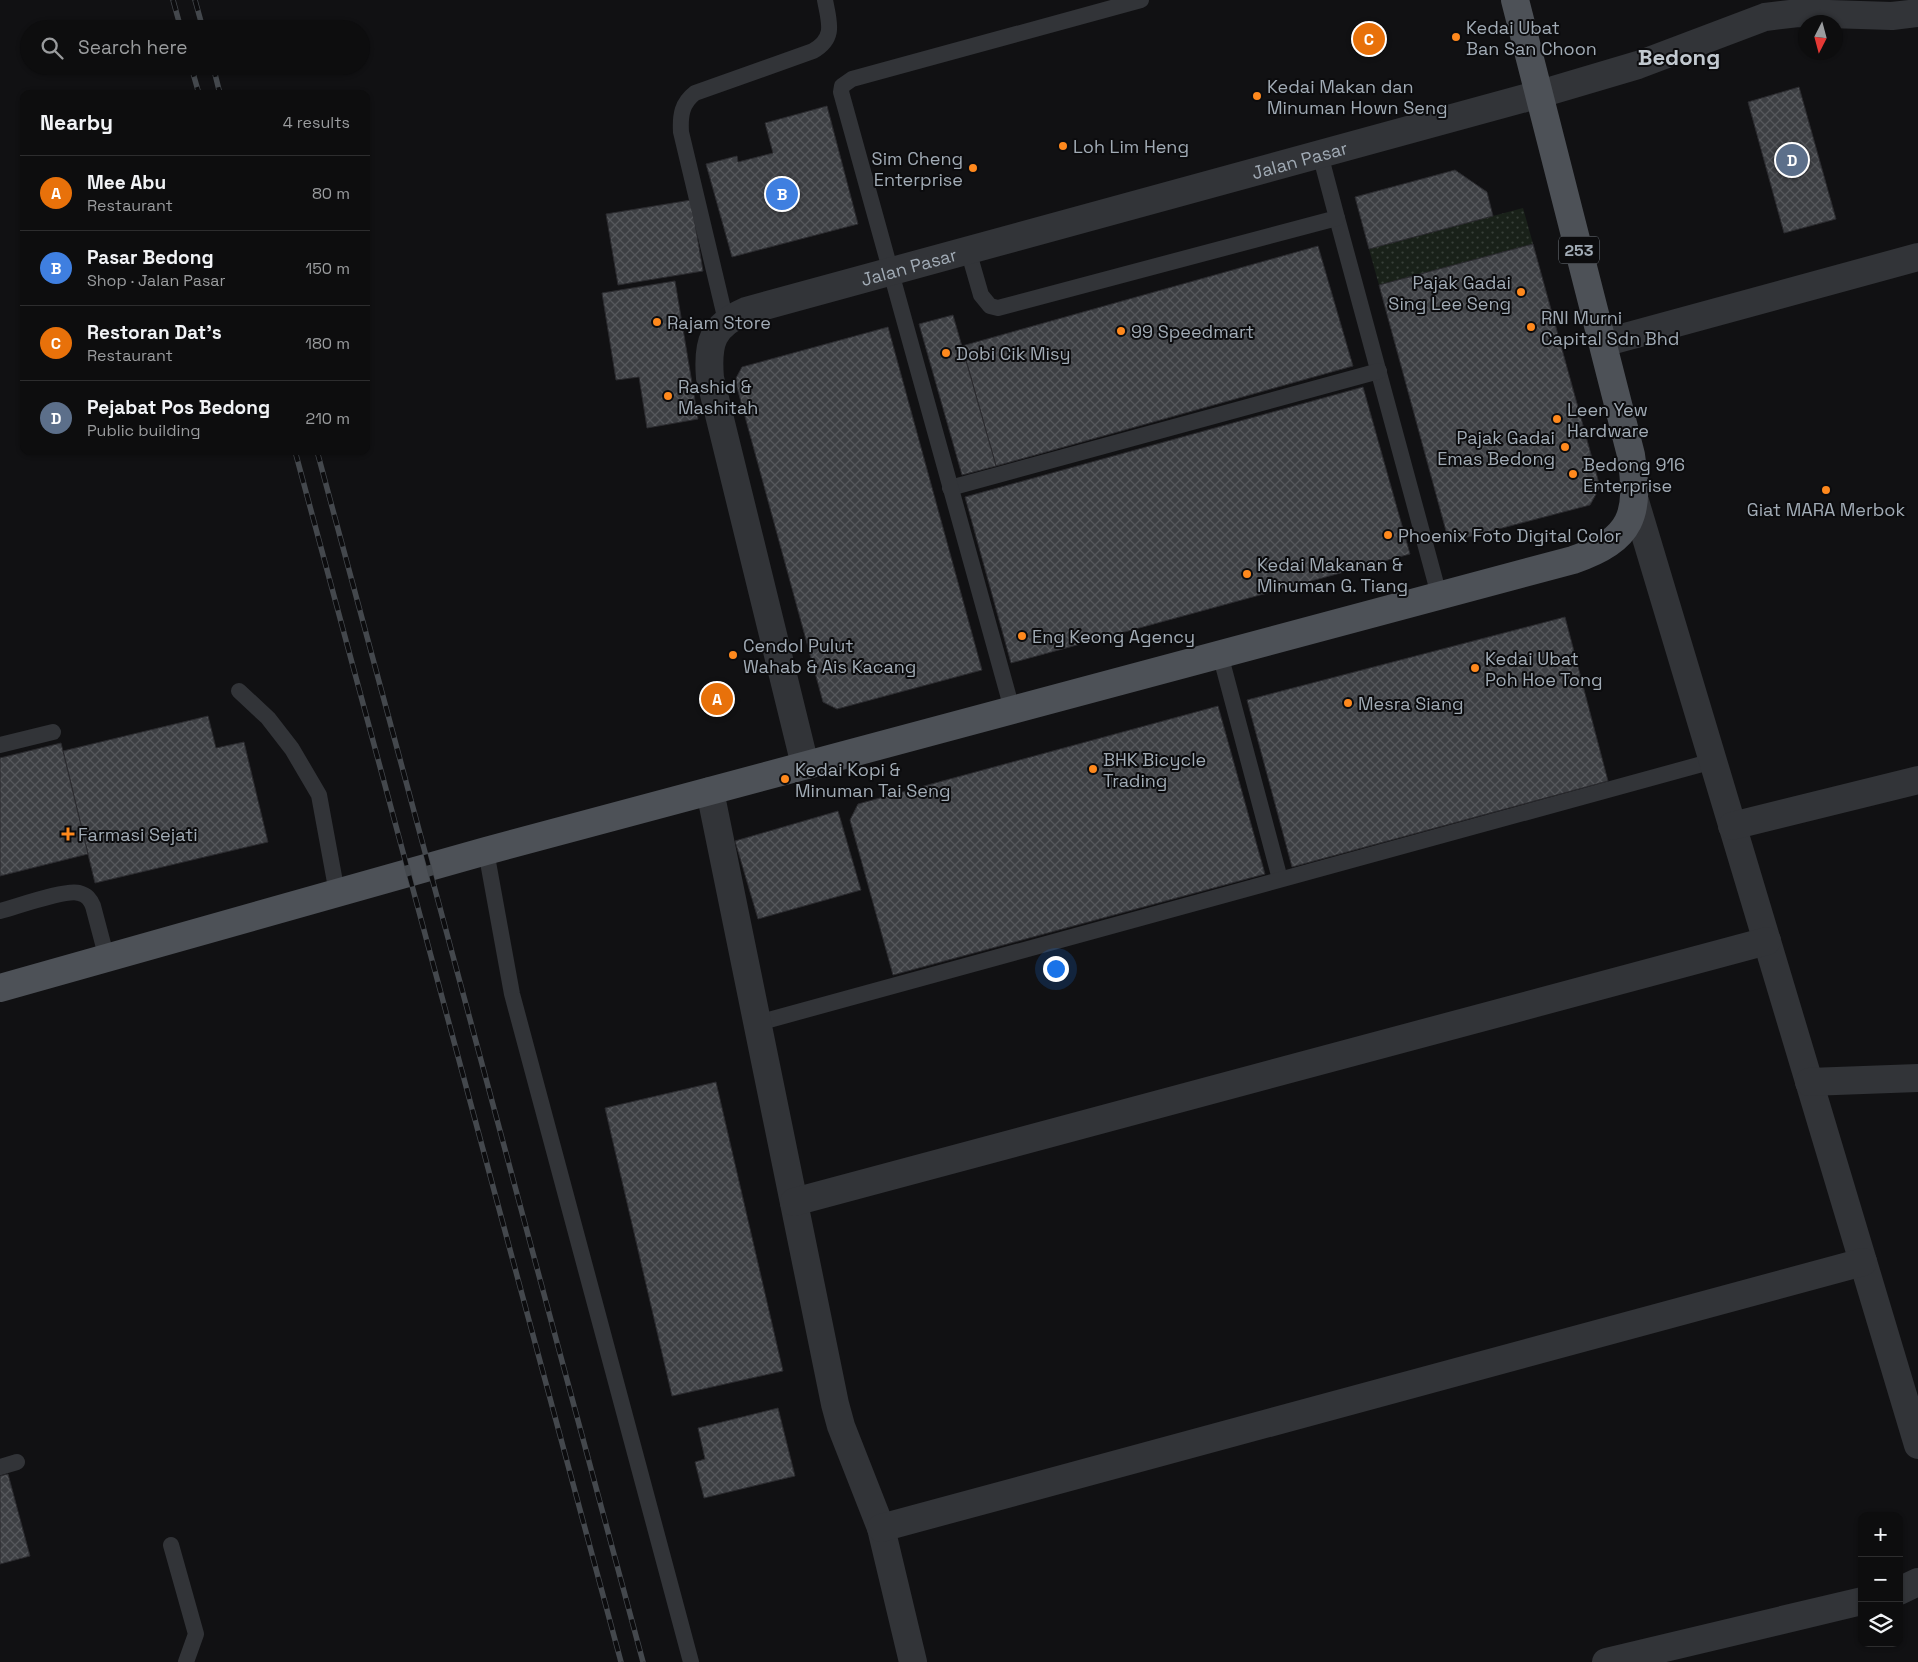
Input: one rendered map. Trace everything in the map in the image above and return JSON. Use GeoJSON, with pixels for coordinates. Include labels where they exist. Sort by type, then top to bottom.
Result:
{"type":"FeatureCollection","features":[{"type":"Feature","properties":{"kind":"main road","name":"253"},"geometry":{"type":"LineString","coordinates":[[0,988],[486,851],[1573,560],[1594,552],[1613,541],[1627,526],[1635,501],[1635,478],[1631,455],[1515,0]]}},
{"type":"Feature","properties":{"kind":"street","name":"Jalan Pasar"},"geometry":{"type":"LineString","coordinates":[[805,766],[710,378],[710,345],[717,329],[726,321],[746,311],[889,271],[1540,94],[1638,65],[1765,17],[1798,13],[1892,16],[1918,12]]}},
{"type":"Feature","properties":{"kind":"street"},"geometry":{"type":"LineString","coordinates":[[1603,344],[1918,257]]}},
{"type":"Feature","properties":{"kind":"street"},"geometry":{"type":"LineString","coordinates":[[1635,501],[1918,1445]]}},
{"type":"Feature","properties":{"kind":"street"},"geometry":{"type":"LineString","coordinates":[[1732,826],[1918,780]]}},
{"type":"Feature","properties":{"kind":"street"},"geometry":{"type":"LineString","coordinates":[[710,791],[835,1404],[841,1426],[881,1528],[913,1662]]}},
{"type":"Feature","properties":{"kind":"street"},"geometry":{"type":"LineString","coordinates":[[794,1202],[1767,941]]}},
{"type":"Feature","properties":{"kind":"street"},"geometry":{"type":"LineString","coordinates":[[1809,1082],[1918,1078]]}},
{"type":"Feature","properties":{"kind":"street"},"geometry":{"type":"LineString","coordinates":[[881,1528],[1863,1262]]}},
{"type":"Feature","properties":{"kind":"street"},"geometry":{"type":"LineString","coordinates":[[1903,1589],[1918,1582]]}},
{"type":"Feature","properties":{"kind":"street"},"geometry":{"type":"LineString","coordinates":[[1606,1662],[1858,1602]]}},
{"type":"Feature","properties":{"kind":"lane"},"geometry":{"type":"LineString","coordinates":[[726,321],[681,132],[681,113],[689,98],[696,93],[821,47],[827,39],[830,30],[825,0]]}},
{"type":"Feature","properties":{"kind":"lane"},"geometry":{"type":"LineString","coordinates":[[1012,710],[841,99],[842,86],[852,79],[1140,0]]}},
{"type":"Feature","properties":{"kind":"lane"},"geometry":{"type":"LineString","coordinates":[[1320,154],[1440,595]]}},
{"type":"Feature","properties":{"kind":"lane"},"geometry":{"type":"LineString","coordinates":[[968,250],[981,295],[990,306],[998,308],[1337,218]]}},
{"type":"Feature","properties":{"kind":"lane"},"geometry":{"type":"LineString","coordinates":[[950,488],[1378,371]]}},
{"type":"Feature","properties":{"kind":"lane"},"geometry":{"type":"LineString","coordinates":[[1220,654],[1280,879]]}},
{"type":"Feature","properties":{"kind":"lane"},"geometry":{"type":"LineString","coordinates":[[239,691],[268,718],[292,749],[319,795],[337,893]]}},
{"type":"Feature","properties":{"kind":"lane"},"geometry":{"type":"LineString","coordinates":[[0,745],[52,732]]}},
{"type":"Feature","properties":{"kind":"lane"},"geometry":{"type":"LineString","coordinates":[[758,1023],[1713,761]]}},
{"type":"Feature","properties":{"kind":"lane"},"geometry":{"type":"LineString","coordinates":[[486,851],[512,994],[691,1662]]}},
{"type":"Feature","properties":{"kind":"lane"},"geometry":{"type":"LineString","coordinates":[[0,911],[70,892],[84,895],[93,906],[107,959]]}},
{"type":"Feature","properties":{"kind":"lane"},"geometry":{"type":"LineString","coordinates":[[0,1467],[16,1462]]}},
{"type":"Feature","properties":{"kind":"lane"},"geometry":{"type":"LineString","coordinates":[[171,1545],[196,1634],[186,1662]]}},
{"type":"Feature","properties":{"kind":"shaded area"},"geometry":{"type":"Polygon","coordinates":[[[1523,208],[1533,244],[1379,285],[1369,249],[1523,208]]]}},
{"type":"Feature","properties":{"kind":"building"},"geometry":{"type":"Polygon","coordinates":[[[1799,87],[1836,219],[1784,233],[1748,102],[1799,87]]]}},
{"type":"Feature","properties":{"kind":"building"},"geometry":{"type":"Polygon","coordinates":[[[827,106],[858,224],[732,257],[706,164],[737,156],[738,162],[773,153],[765,123],[827,106]]]}},
{"type":"Feature","properties":{"kind":"building"},"geometry":{"type":"Polygon","coordinates":[[[1455,170],[1487,192],[1493,216],[1369,249],[1355,197],[1455,170]]]}},
{"type":"Feature","properties":{"kind":"building"},"geometry":{"type":"Polygon","coordinates":[[[691,200],[703,271],[618,285],[606,214],[691,200]]]}},
{"type":"Feature","properties":{"kind":"building"},"geometry":{"type":"Polygon","coordinates":[[[1533,244],[1600,487],[1590,505],[1449,542],[1379,285],[1533,244]]]}},
{"type":"Feature","properties":{"kind":"building"},"geometry":{"type":"Polygon","coordinates":[[[1318,246],[1353,366],[996,466],[962,346],[1318,246]]]}},
{"type":"Feature","properties":{"kind":"building"},"geometry":{"type":"Polygon","coordinates":[[[675,281],[698,419],[647,428],[639,377],[616,380],[602,293],[675,281]]]}},
{"type":"Feature","properties":{"kind":"building"},"geometry":{"type":"Polygon","coordinates":[[[953,315],[996,466],[962,475],[919,324],[953,315]]]}},
{"type":"Feature","properties":{"kind":"building"},"geometry":{"type":"Polygon","coordinates":[[[888,327],[982,670],[837,709],[823,702],[735,380],[742,367],[888,327]]]}},
{"type":"Feature","properties":{"kind":"building"},"geometry":{"type":"Polygon","coordinates":[[[1363,387],[1410,554],[1011,663],[965,497],[1363,387]]]}},
{"type":"Feature","properties":{"kind":"building"},"geometry":{"type":"Polygon","coordinates":[[[1565,617],[1608,781],[1292,867],[1247,700],[1565,617]]]}},
{"type":"Feature","properties":{"kind":"building"},"geometry":{"type":"Polygon","coordinates":[[[1218,706],[1265,874],[893,975],[850,820],[858,804],[1218,706]]]}},
{"type":"Feature","properties":{"kind":"building"},"geometry":{"type":"Polygon","coordinates":[[[208,716],[216,748],[244,742],[268,842],[95,883],[63,751],[208,716]]]}},
{"type":"Feature","properties":{"kind":"building"},"geometry":{"type":"Polygon","coordinates":[[[61,743],[88,854],[0,876],[0,758],[61,743]]]}},
{"type":"Feature","properties":{"kind":"building"},"geometry":{"type":"Polygon","coordinates":[[[838,811],[861,890],[758,919],[735,841],[838,811]]]}},
{"type":"Feature","properties":{"kind":"building"},"geometry":{"type":"Polygon","coordinates":[[[716,1082],[783,1371],[672,1396],[605,1108],[716,1082]]]}},
{"type":"Feature","properties":{"kind":"building"},"geometry":{"type":"Polygon","coordinates":[[[778,1408],[795,1476],[704,1498],[695,1462],[705,1459],[698,1428],[778,1408]]]}},
{"type":"Feature","properties":{"kind":"building"},"geometry":{"type":"Polygon","coordinates":[[[8,1474],[30,1556],[0,1564],[0,1476],[8,1474]]]}},
{"type":"Feature","properties":{"kind":"railway"},"geometry":{"type":"LineString","coordinates":[[173,0],[179,20]]}},
{"type":"Feature","properties":{"kind":"railway"},"geometry":{"type":"LineString","coordinates":[[195,0],[201,20]]}},
{"type":"Feature","properties":{"kind":"railway"},"geometry":{"type":"LineString","coordinates":[[194,75],[198,90]]}},
{"type":"Feature","properties":{"kind":"railway"},"geometry":{"type":"LineString","coordinates":[[215,75],[219,90]]}},
{"type":"Feature","properties":{"kind":"railway"},"geometry":{"type":"LineString","coordinates":[[296,455],[621,1662]]}},
{"type":"Feature","properties":{"kind":"railway"},"geometry":{"type":"LineString","coordinates":[[318,455],[643,1662]]}},
{"type":"Feature","properties":{"kind":"place","name":"Kedai Ubat Ban San Choon"},"geometry":{"type":"Point","coordinates":[1456,37]}},
{"type":"Feature","properties":{"kind":"place","name":"Restoran Dat's"},"geometry":{"type":"Point","coordinates":[1369,39]}},
{"type":"Feature","properties":{"kind":"place","name":"Kedai Makan dan Minuman Hown Seng"},"geometry":{"type":"Point","coordinates":[1257,96]}},
{"type":"Feature","properties":{"kind":"place","name":"Loh Lim Heng"},"geometry":{"type":"Point","coordinates":[1063,146]}},
{"type":"Feature","properties":{"kind":"place","name":"Pejabat Pos Bedong"},"geometry":{"type":"Point","coordinates":[1792,160]}},
{"type":"Feature","properties":{"kind":"place","name":"Sim Cheng Enterprise"},"geometry":{"type":"Point","coordinates":[973,168]}},
{"type":"Feature","properties":{"kind":"place","name":"Pasar Bedong"},"geometry":{"type":"Point","coordinates":[782,194]}},
{"type":"Feature","properties":{"kind":"place","name":"Pajak Gadai Sing Lee Seng"},"geometry":{"type":"Point","coordinates":[1521,292]}},
{"type":"Feature","properties":{"kind":"place","name":"Rajam Store"},"geometry":{"type":"Point","coordinates":[657,322]}},
{"type":"Feature","properties":{"kind":"place","name":"RNI Murni Capital Sdn Bhd"},"geometry":{"type":"Point","coordinates":[1531,327]}},
{"type":"Feature","properties":{"kind":"place","name":"99 Speedmart"},"geometry":{"type":"Point","coordinates":[1121,331]}},
{"type":"Feature","properties":{"kind":"place","name":"Dobi Cik Misy"},"geometry":{"type":"Point","coordinates":[946,353]}},
{"type":"Feature","properties":{"kind":"place","name":"Rashid & Mashitah"},"geometry":{"type":"Point","coordinates":[668,396]}},
{"type":"Feature","properties":{"kind":"place","name":"Leen Yew Hardware"},"geometry":{"type":"Point","coordinates":[1557,419]}},
{"type":"Feature","properties":{"kind":"place","name":"Pajak Gadai Emas Bedong"},"geometry":{"type":"Point","coordinates":[1565,447]}},
{"type":"Feature","properties":{"kind":"place","name":"Bedong 916 Enterprise"},"geometry":{"type":"Point","coordinates":[1573,474]}},
{"type":"Feature","properties":{"kind":"place","name":"Giat MARA Merbok"},"geometry":{"type":"Point","coordinates":[1826,490]}},
{"type":"Feature","properties":{"kind":"place","name":"Phoenix Foto Digital Color"},"geometry":{"type":"Point","coordinates":[1388,535]}},
{"type":"Feature","properties":{"kind":"place","name":"Kedai Makanan & Minuman G. Tiang"},"geometry":{"type":"Point","coordinates":[1247,574]}},
{"type":"Feature","properties":{"kind":"place","name":"Eng Keong Agency"},"geometry":{"type":"Point","coordinates":[1022,636]}},
{"type":"Feature","properties":{"kind":"place","name":"Cendol Pulut Wahab & Ais Kacang"},"geometry":{"type":"Point","coordinates":[733,655]}},
{"type":"Feature","properties":{"kind":"place","name":"Kedai Ubat Poh Hoe Tong"},"geometry":{"type":"Point","coordinates":[1475,668]}},
{"type":"Feature","properties":{"kind":"place","name":"Mee Abu"},"geometry":{"type":"Point","coordinates":[717,699]}},
{"type":"Feature","properties":{"kind":"place","name":"Mesra Siang"},"geometry":{"type":"Point","coordinates":[1348,703]}},
{"type":"Feature","properties":{"kind":"place","name":"BHK Bicycle Trading"},"geometry":{"type":"Point","coordinates":[1093,769]}},
{"type":"Feature","properties":{"kind":"place","name":"Kedai Kopi & Minuman Tai Seng"},"geometry":{"type":"Point","coordinates":[785,779]}},
{"type":"Feature","properties":{"kind":"place","name":"Farmasi Sejati"},"geometry":{"type":"Point","coordinates":[68,834]}},
{"type":"Feature","properties":{"kind":"district","name":"Bedong"},"geometry":{"type":"Point","coordinates":[1679,57]}}]}
